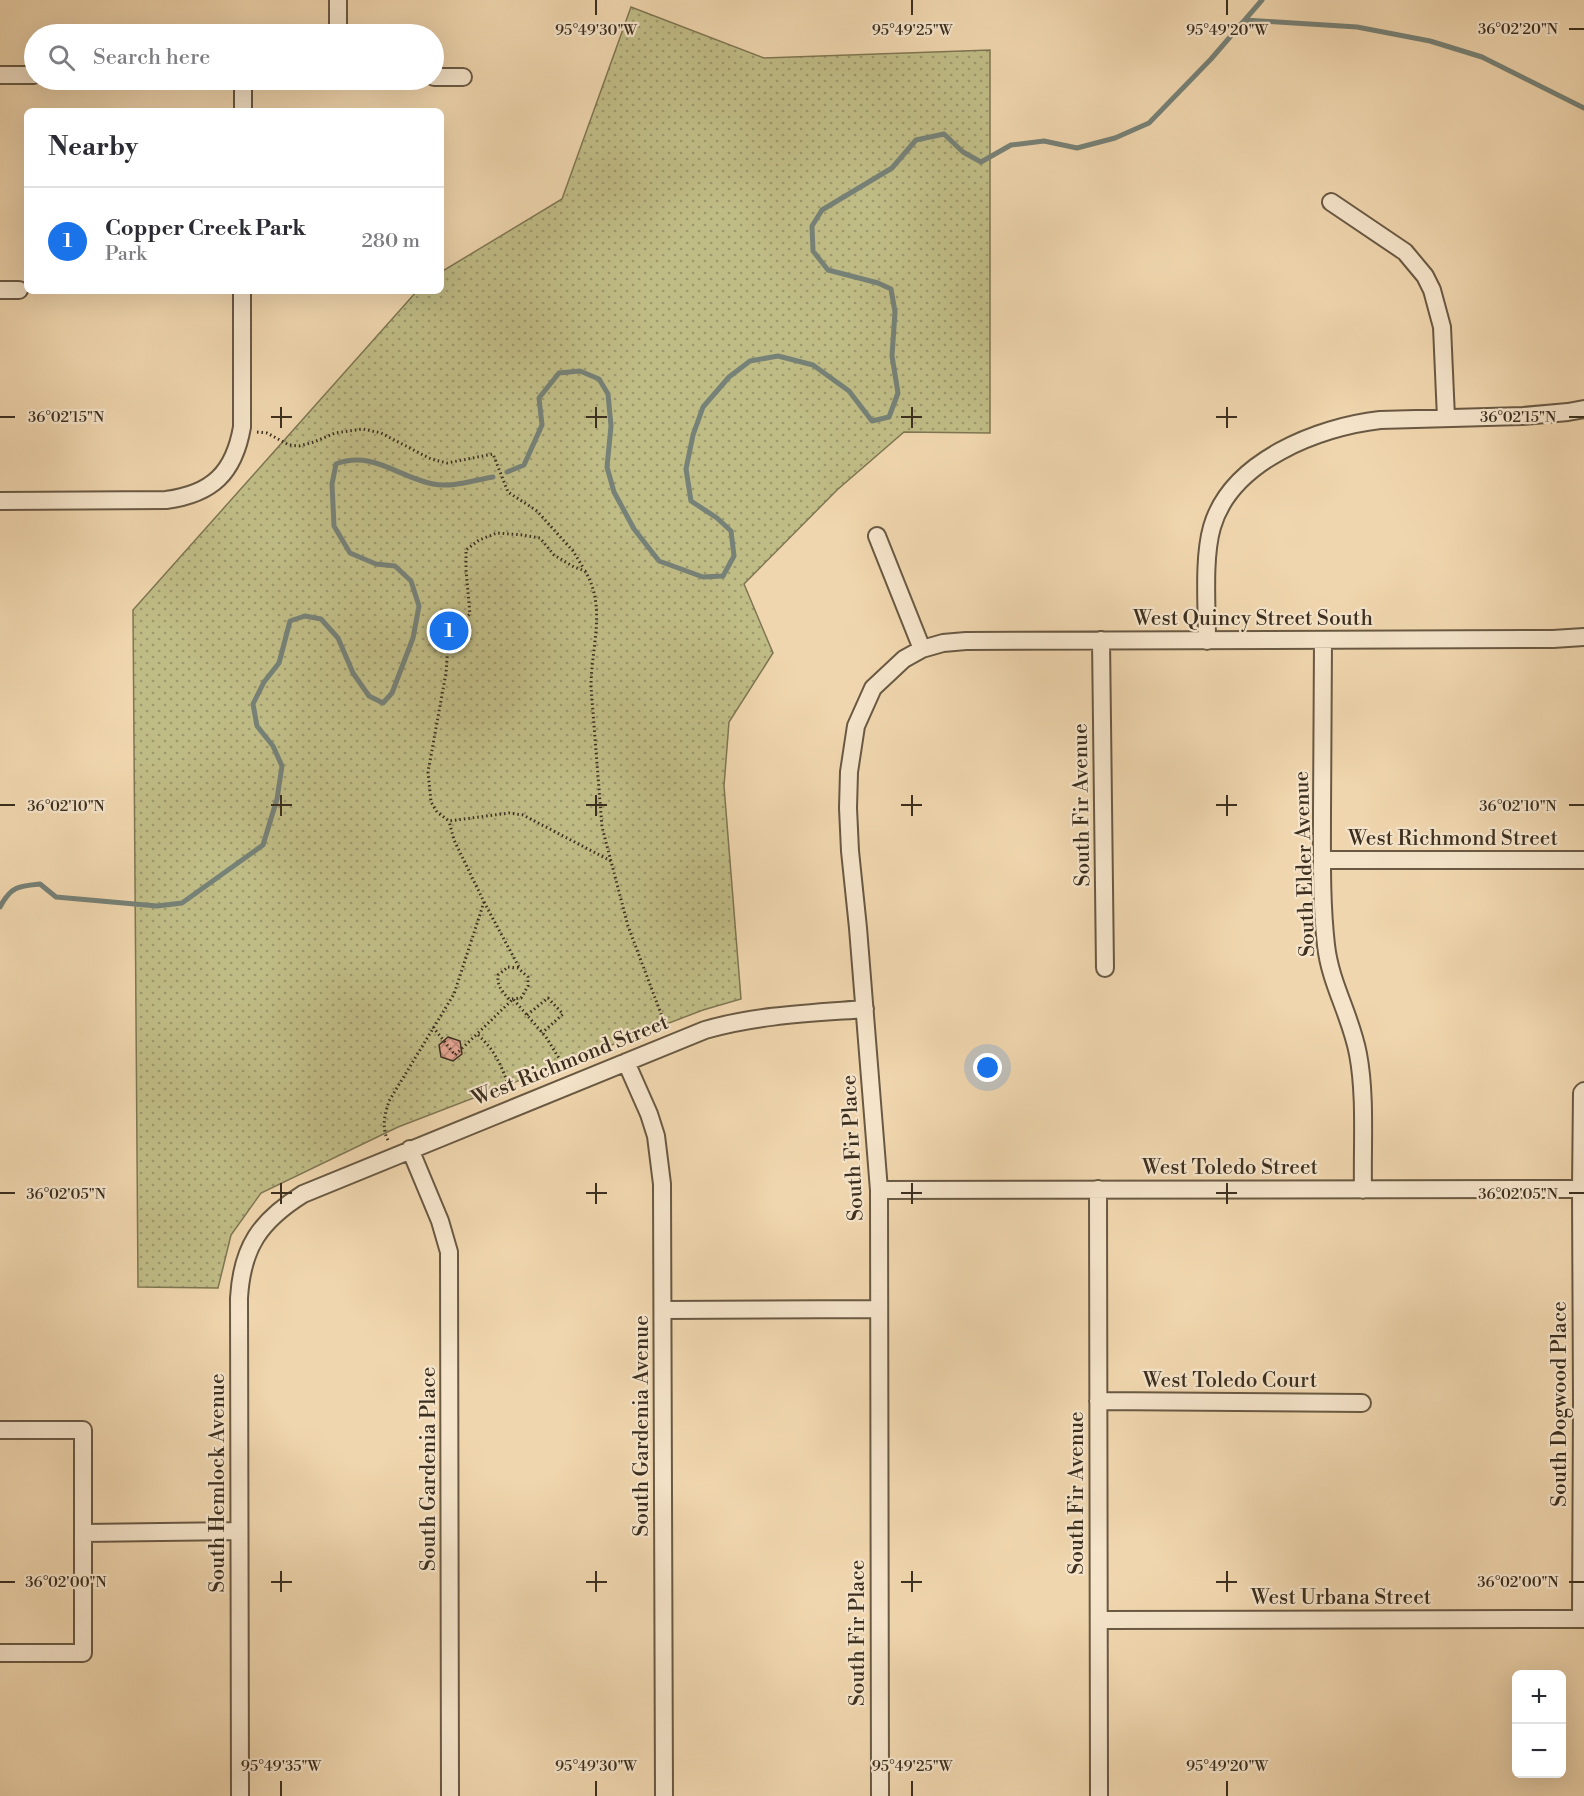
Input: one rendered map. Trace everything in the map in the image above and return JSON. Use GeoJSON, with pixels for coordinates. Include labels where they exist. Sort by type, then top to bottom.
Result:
{"type":"FeatureCollection","features":[{"type":"Feature","properties":{"kind":"street"},"geometry":{"type":"LineString","coordinates":[[338,0],[338,24]]}},
{"type":"Feature","properties":{"kind":"street"},"geometry":{"type":"LineString","coordinates":[[0,75],[24,75]]}},
{"type":"Feature","properties":{"kind":"street"},"geometry":{"type":"LineString","coordinates":[[444,77],[463,77]]}},
{"type":"Feature","properties":{"kind":"street"},"geometry":{"type":"LineString","coordinates":[[243,90],[243,108]]}},
{"type":"Feature","properties":{"kind":"street"},"geometry":{"type":"LineString","coordinates":[[1331,202],[1405,252],[1425,276],[1432,290],[1442,327],[1446,418]]}},
{"type":"Feature","properties":{"kind":"street"},"geometry":{"type":"LineString","coordinates":[[0,290],[19,290]]}},
{"type":"Feature","properties":{"kind":"street"},"geometry":{"type":"LineString","coordinates":[[0,501],[166,500],[184,498],[216,481],[232,461],[238,447],[242,427],[242,294]]}},
{"type":"Feature","properties":{"kind":"street"},"geometry":{"type":"LineString","coordinates":[[1207,641],[1207,557],[1211,529],[1216,513],[1225,497],[1238,482],[1260,464],[1305,438],[1357,423],[1380,420],[1523,416],[1584,409]]}},
{"type":"Feature","properties":{"kind":"street"},"geometry":{"type":"LineString","coordinates":[[877,536],[922,649]]}},
{"type":"Feature","properties":{"kind":"street","name":"West Quincy Street South"},"geometry":{"type":"LineString","coordinates":[[922,649],[943,643],[966,641],[1323,641],[1584,637]]}},
{"type":"Feature","properties":{"kind":"street","name":"South Fir Avenue"},"geometry":{"type":"LineString","coordinates":[[1101,640],[1106,968]]}},
{"type":"Feature","properties":{"kind":"street","name":"South Elder Avenue"},"geometry":{"type":"LineString","coordinates":[[1323,641],[1322,860],[1326,948],[1353,1032],[1361,1078],[1363,1190]]}},
{"type":"Feature","properties":{"kind":"street","name":"South Fir Place"},"geometry":{"type":"LineString","coordinates":[[880,1796],[879,1190],[848,819],[849,771],[856,726],[873,688],[904,659],[922,649]]}},
{"type":"Feature","properties":{"kind":"street","name":"West Richmond Street"},"geometry":{"type":"LineString","coordinates":[[1322,860],[1584,860]]}},
{"type":"Feature","properties":{"kind":"street","name":"West Richmond Street"},"geometry":{"type":"LineString","coordinates":[[303,1194],[705,1030],[748,1020],[865,1008]]}},
{"type":"Feature","properties":{"kind":"street","name":"South Gardenia Avenue"},"geometry":{"type":"LineString","coordinates":[[626,1062],[648,1114],[659,1155],[662,1184],[664,1796]]}},
{"type":"Feature","properties":{"kind":"street","name":"South Dogwood Place"},"geometry":{"type":"LineString","coordinates":[[1582,1619],[1582,1093],[1584,1091]]}},
{"type":"Feature","properties":{"kind":"street","name":"South Gardenia Place"},"geometry":{"type":"LineString","coordinates":[[410,1149],[440,1221],[449,1252],[450,1796]]}},
{"type":"Feature","properties":{"kind":"street","name":"South Fir Avenue"},"geometry":{"type":"LineString","coordinates":[[1098,1189],[1100,1796]]}},
{"type":"Feature","properties":{"kind":"street","name":"West Toledo Street"},"geometry":{"type":"LineString","coordinates":[[879,1190],[1582,1189]]}},
{"type":"Feature","properties":{"kind":"street","name":"South Hemlock Avenue"},"geometry":{"type":"LineString","coordinates":[[240,1796],[240,1278],[250,1247],[262,1227],[278,1211],[303,1194]]}},
{"type":"Feature","properties":{"kind":"street"},"geometry":{"type":"LineString","coordinates":[[663,1310],[879,1309]]}},
{"type":"Feature","properties":{"kind":"street","name":"West Toledo Court"},"geometry":{"type":"LineString","coordinates":[[1098,1401],[1362,1403]]}},
{"type":"Feature","properties":{"kind":"street"},"geometry":{"type":"LineString","coordinates":[[0,1430],[83,1430],[83,1653],[0,1653]]}},
{"type":"Feature","properties":{"kind":"street"},"geometry":{"type":"LineString","coordinates":[[83,1533],[240,1531]]}},
{"type":"Feature","properties":{"kind":"street","name":"West Urbana Street"},"geometry":{"type":"LineString","coordinates":[[1099,1620],[1582,1619]]}},
{"type":"Feature","properties":{"kind":"path"},"geometry":{"type":"LineString","coordinates":[[257,432],[267,433],[288,445],[299,447],[335,432],[363,429],[381,432],[431,459],[447,463],[493,454],[508,492],[537,511],[573,551],[592,581],[597,601],[598,621],[591,668],[591,687],[602,827],[628,926],[666,1027]]}},
{"type":"Feature","properties":{"kind":"path"},"geometry":{"type":"LineString","coordinates":[[521,970],[508,967],[498,975],[500,988],[509,999],[521,998],[528,986],[528,977],[521,970],[484,902],[454,840],[449,821],[437,812],[431,802],[428,772],[446,673],[448,644],[459,623],[470,614],[466,550],[478,540],[497,533],[523,534],[540,538],[554,555],[585,571]]}},
{"type":"Feature","properties":{"kind":"path"},"geometry":{"type":"LineString","coordinates":[[449,821],[509,813],[523,815],[611,861]]}},
{"type":"Feature","properties":{"kind":"path"},"geometry":{"type":"LineString","coordinates":[[388,1140],[384,1125],[389,1101],[454,994],[484,902]]}},
{"type":"Feature","properties":{"kind":"path"},"geometry":{"type":"LineString","coordinates":[[527,1016],[548,998],[556,1006],[563,1014],[542,1033]]}},
{"type":"Feature","properties":{"kind":"path"},"geometry":{"type":"LineString","coordinates":[[433,1026],[455,1055],[513,999]]}},
{"type":"Feature","properties":{"kind":"path"},"geometry":{"type":"LineString","coordinates":[[513,999],[557,1052],[566,1068]]}},
{"type":"Feature","properties":{"kind":"path"},"geometry":{"type":"LineString","coordinates":[[477,1034],[495,1053],[510,1090]]}},
{"type":"Feature","properties":{"kind":"shaded area"},"geometry":{"type":"Polygon","coordinates":[[[631,7],[764,58],[990,50],[990,433],[904,432],[837,490],[744,584],[773,653],[729,722],[724,786],[741,999],[703,1010],[398,1127],[261,1193],[231,1235],[218,1288],[138,1287],[133,610],[414,294],[444,294],[444,270],[562,199],[631,7]]]}},
{"type":"Feature","properties":{"kind":"building"},"geometry":{"type":"Polygon","coordinates":[[[448,1037],[460,1041],[462,1054],[453,1061],[441,1057],[439,1045],[448,1037]]]}},
{"type":"Feature","properties":{"kind":"waterway"},"geometry":{"type":"LineString","coordinates":[[507,472],[524,465],[542,425],[539,398],[559,373],[580,371],[599,379],[608,394],[611,426],[607,467],[614,492],[634,529],[659,561],[703,577],[723,576],[734,556],[731,531],[717,518],[691,501],[686,469],[693,435],[703,407],[729,377],[750,361],[778,356],[813,365],[849,391],[872,421],[889,417],[898,393],[892,356],[895,312],[891,289],[878,283],[828,270],[813,251],[812,226],[822,210],[892,168],[916,140],[944,134],[963,152],[981,162],[1011,145],[1044,141],[1077,148],[1115,138],[1149,123],[1211,59],[1262,0]]}},
{"type":"Feature","properties":{"kind":"waterway"},"geometry":{"type":"LineString","coordinates":[[1245,20],[1357,27],[1430,41],[1482,57],[1584,108]]}},
{"type":"Feature","properties":{"kind":"waterway"},"geometry":{"type":"LineString","coordinates":[[0,907],[16,888],[40,884],[56,897],[157,906],[182,903],[263,845],[277,799],[282,766],[273,746],[257,726],[253,704],[264,682],[279,663],[290,621],[305,616],[321,619],[338,638],[353,673],[369,696],[383,703],[392,693],[413,638],[419,606],[411,581],[395,566],[376,564],[350,553],[334,526],[332,484],[336,464],[361,460],[373,462],[420,481],[440,485],[493,477]]}},
{"type":"Feature","properties":{"kind":"place","name":"Copper Creek Park"},"geometry":{"type":"Point","coordinates":[449,631]}}]}
